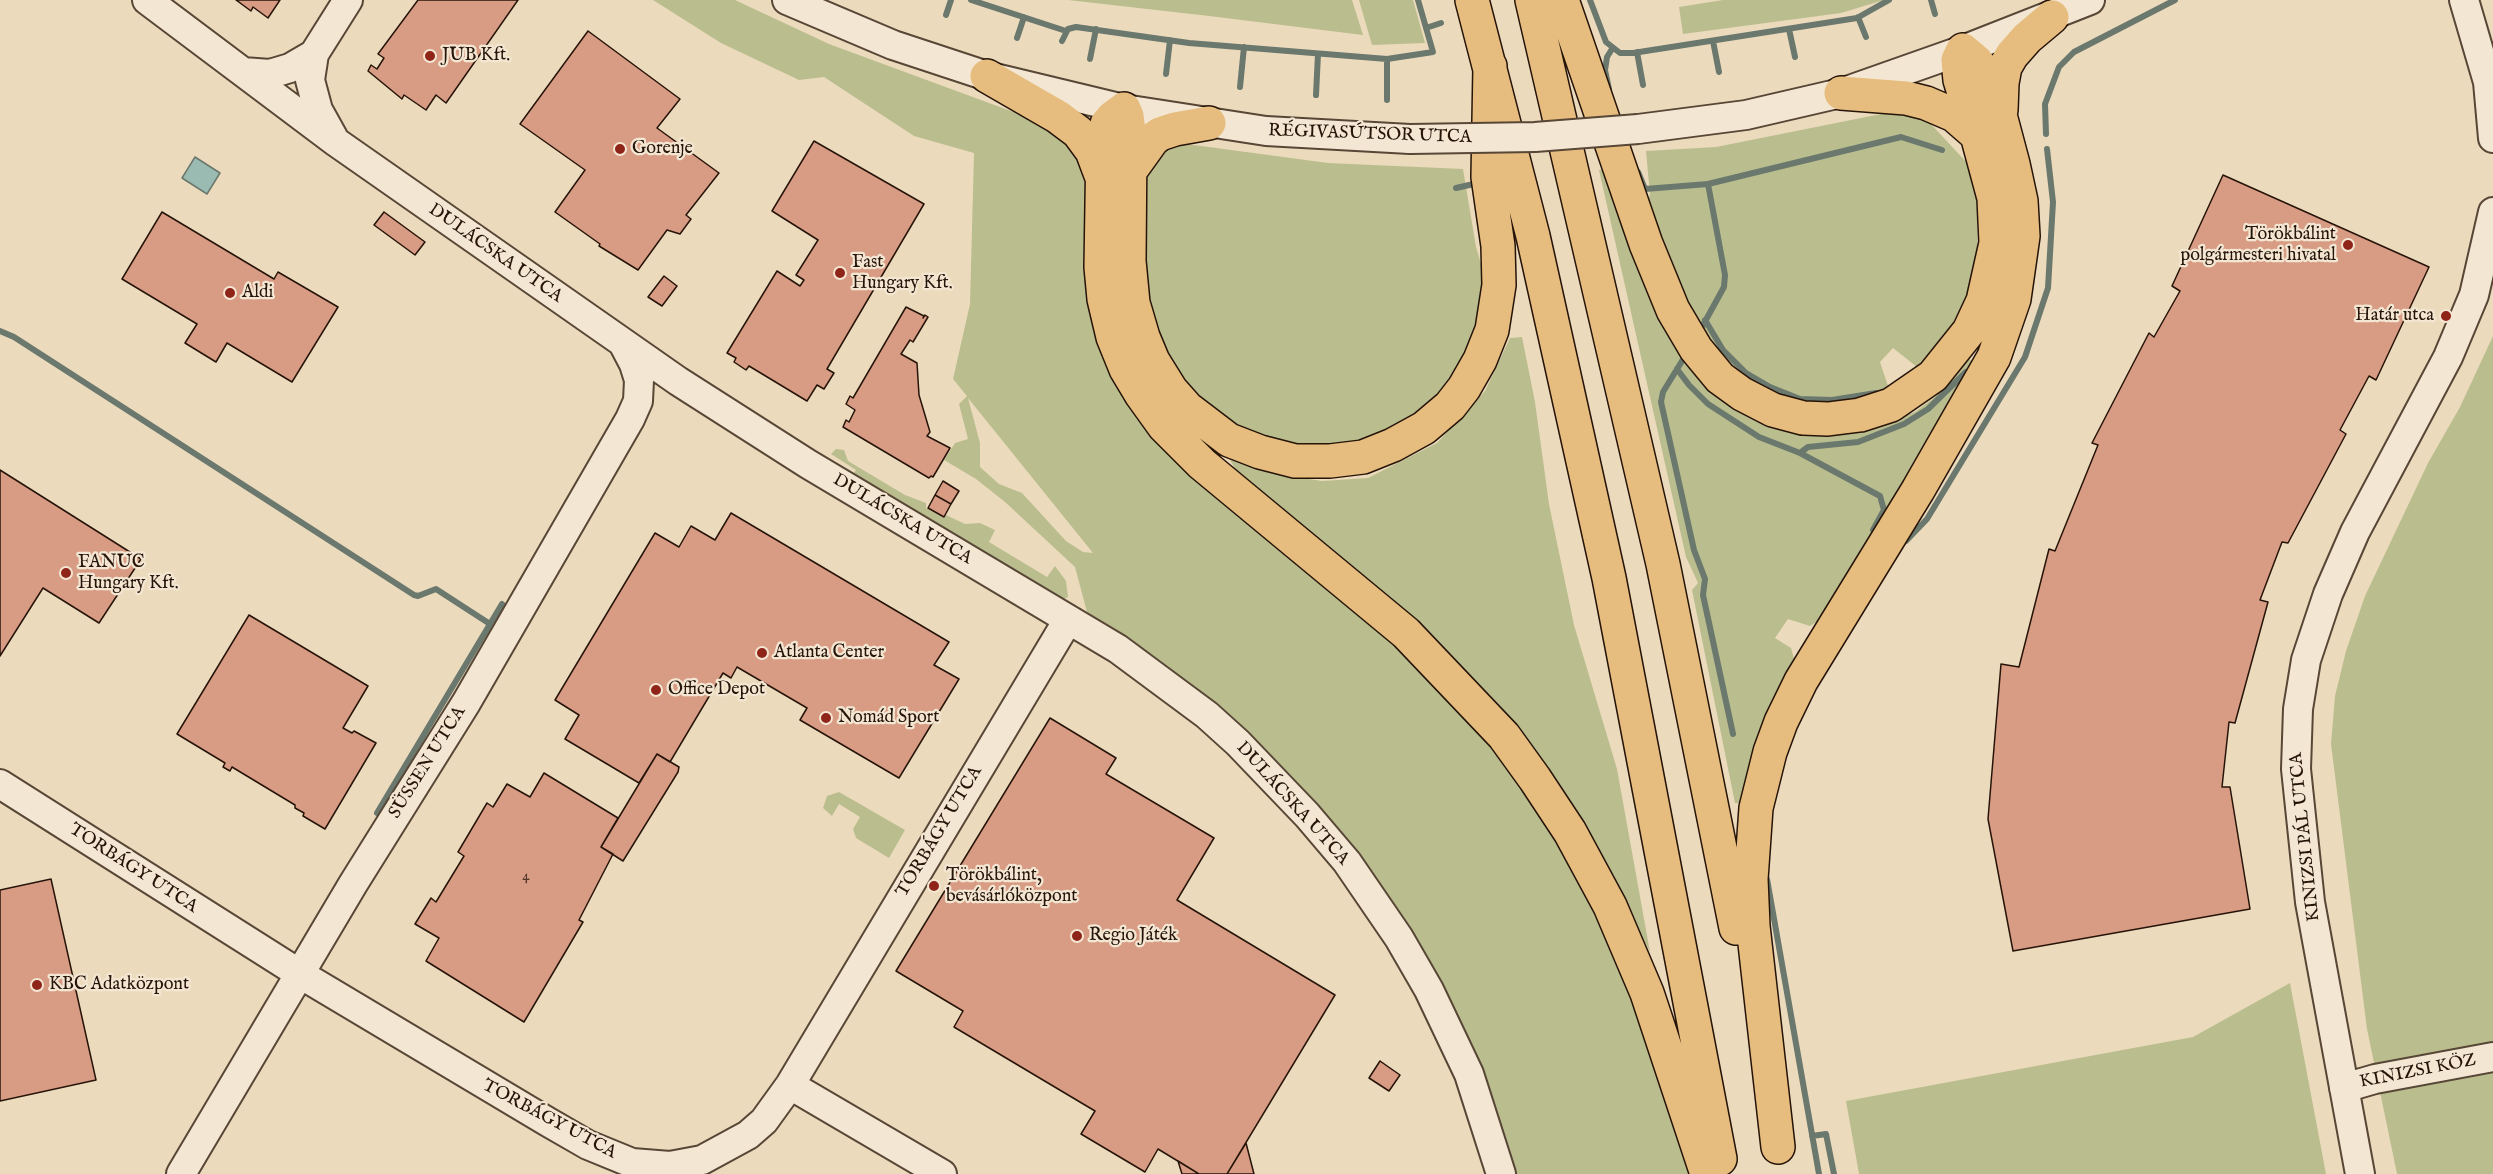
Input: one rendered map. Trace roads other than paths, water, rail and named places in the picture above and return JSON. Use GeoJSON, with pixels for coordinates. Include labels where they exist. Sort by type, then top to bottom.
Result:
{"type":"FeatureCollection","features":[{"type":"Feature","properties":{"kind":"highway"},"geometry":{"type":"LineString","coordinates":[[1472,0],[1533,236],[1609,578],[1723,1174]]}},
{"type":"Feature","properties":{"kind":"highway"},"geometry":{"type":"LineString","coordinates":[[1532,0],[1663,564],[1781,1160]]}},
{"type":"Feature","properties":{"kind":"highway"},"geometry":{"type":"LineString","coordinates":[[1562,0],[1646,244],[1673,310],[1696,349],[1720,378],[1742,394],[1773,410],[1803,418],[1828,419],[1860,415],[1891,405],[1911,393],[1934,376],[1950,358],[1969,331],[1983,301],[1996,243],[1989,125],[1984,72],[1976,61],[1963,50]]}},
{"type":"Feature","properties":{"kind":"highway"},"geometry":{"type":"LineString","coordinates":[[1781,1160],[1753,926],[1751,879],[1756,808],[1770,752],[1781,722],[1802,681],[1918,490],[1994,357],[2014,299],[2023,236],[2020,201],[1989,125],[2006,67],[2012,55],[2027,38],[2052,17]]}},
{"type":"Feature","properties":{"kind":"highway"},"geometry":{"type":"LineString","coordinates":[[1124,109],[1113,117],[1104,133],[1117,177],[1133,303],[1146,345],[1171,390],[1187,408],[1229,440],[1260,452],[1295,461],[1330,461],[1363,457],[1393,445],[1424,428],[1450,406],[1464,388],[1480,360],[1492,330],[1499,285],[1498,246],[1488,177],[1490,66]]}},
{"type":"Feature","properties":{"kind":"highway"},"geometry":{"type":"LineString","coordinates":[[987,76],[1058,117],[1078,132],[1092,151],[1117,177]]}},
{"type":"Feature","properties":{"kind":"highway"},"geometry":{"type":"LineString","coordinates":[[1841,93],[1906,98],[1989,125]]}},
{"type":"Feature","properties":{"kind":"highway"},"geometry":{"type":"LineString","coordinates":[[1209,123],[1160,134],[1117,177],[1101,267],[1104,298],[1113,337],[1141,394],[1164,426],[1202,464],[1406,633],[1504,736],[1529,770],[1570,832],[1611,906],[1647,993],[1707,1174]]}},
{"type":"Feature","properties":{"kind":"street","name":"DULÁCSKA UTCA"},"geometry":{"type":"LineString","coordinates":[[147,0],[336,142],[678,381],[808,464],[1118,649],[1207,715],[1271,776],[1347,862],[1399,938],[1429,990],[1468,1074],[1502,1174]]}},
{"type":"Feature","properties":{"kind":"street"},"geometry":{"type":"LineString","coordinates":[[336,142],[318,110],[310,80],[314,54],[348,0]]}},
{"type":"Feature","properties":{"kind":"street","name":"RÉGIVASÚTSOR UTCA"},"geometry":{"type":"LineString","coordinates":[[787,0],[893,45],[987,76],[1124,109],[1209,123],[1310,135],[1410,139],[1535,137],[1638,129],[1746,115],[1841,93],[2052,17],[2090,0]]}},
{"type":"Feature","properties":{"kind":"street"},"geometry":{"type":"LineString","coordinates":[[2464,0],[2488,82],[2493,138]]}},
{"type":"Feature","properties":{"kind":"street"},"geometry":{"type":"LineString","coordinates":[[243,72],[270,74],[290,68],[314,54]]}},
{"type":"Feature","properties":{"kind":"street","name":"KINIZSI PÁL UTCA"},"geometry":{"type":"LineString","coordinates":[[2360,1174],[2310,902],[2296,769],[2298,709],[2306,660],[2328,594],[2355,532],[2452,346],[2474,295],[2493,212]]}},
{"type":"Feature","properties":{"kind":"street","name":"SÜSSEN UTCA"},"geometry":{"type":"LineString","coordinates":[[181,1174],[466,703],[630,419],[638,401],[639,380],[623,343]]}},
{"type":"Feature","properties":{"kind":"street","name":"TORBÁGY UTCA"},"geometry":{"type":"LineString","coordinates":[[0,784],[300,974],[558,1128],[588,1145],[632,1163],[670,1166],[702,1160],[748,1135],[764,1121],[789,1085],[1068,620]]}},
{"type":"Feature","properties":{"kind":"street","name":"KINIZSI KÖZ"},"geometry":{"type":"LineString","coordinates":[[2344,1088],[2374,1079],[2493,1058]]}},
{"type":"Feature","properties":{"kind":"street"},"geometry":{"type":"LineString","coordinates":[[789,1085],[942,1174]]}},
{"type":"Feature","properties":{"kind":"water"},"geometry":{"type":"Polygon","coordinates":[[[195,157],[220,173],[207,194],[182,178],[195,157]]]}},
{"type":"Feature","properties":{"kind":"waterway"},"geometry":{"type":"LineString","coordinates":[[946,15],[951,0]]}},
{"type":"Feature","properties":{"kind":"waterway"},"geometry":{"type":"LineString","coordinates":[[971,0],[1066,31]]}},
{"type":"Feature","properties":{"kind":"waterway"},"geometry":{"type":"LineString","coordinates":[[1062,41],[1068,29],[1076,27],[1189,43],[1387,59],[1433,52],[1418,0]]}},
{"type":"Feature","properties":{"kind":"waterway"},"geometry":{"type":"LineString","coordinates":[[1590,0],[1606,42],[1620,53],[1633,53],[1857,18],[1889,0]]}},
{"type":"Feature","properties":{"kind":"waterway"},"geometry":{"type":"LineString","coordinates":[[1931,0],[1935,14]]}},
{"type":"Feature","properties":{"kind":"waterway"},"geometry":{"type":"LineString","coordinates":[[2046,134],[2045,104],[2059,67],[2074,52],[2175,0]]}},
{"type":"Feature","properties":{"kind":"waterway"},"geometry":{"type":"LineString","coordinates":[[1017,38],[1024,17]]}},
{"type":"Feature","properties":{"kind":"waterway"},"geometry":{"type":"LineString","coordinates":[[1858,17],[1866,37]]}},
{"type":"Feature","properties":{"kind":"waterway"},"geometry":{"type":"LineString","coordinates":[[1426,28],[1441,23]]}},
{"type":"Feature","properties":{"kind":"waterway"},"geometry":{"type":"LineString","coordinates":[[1090,59],[1096,29]]}},
{"type":"Feature","properties":{"kind":"waterway"},"geometry":{"type":"LineString","coordinates":[[1789,29],[1795,57]]}},
{"type":"Feature","properties":{"kind":"waterway"},"geometry":{"type":"LineString","coordinates":[[1166,74],[1170,40]]}},
{"type":"Feature","properties":{"kind":"waterway"},"geometry":{"type":"LineString","coordinates":[[1713,41],[1719,72]]}},
{"type":"Feature","properties":{"kind":"waterway"},"geometry":{"type":"LineString","coordinates":[[1240,87],[1244,47]]}},
{"type":"Feature","properties":{"kind":"waterway"},"geometry":{"type":"LineString","coordinates":[[1609,89],[1605,70],[1607,57],[1612,49]]}},
{"type":"Feature","properties":{"kind":"waterway"},"geometry":{"type":"LineString","coordinates":[[1637,52],[1643,85]]}},
{"type":"Feature","properties":{"kind":"waterway"},"geometry":{"type":"LineString","coordinates":[[1316,95],[1318,54]]}},
{"type":"Feature","properties":{"kind":"waterway"},"geometry":{"type":"LineString","coordinates":[[1387,59],[1387,100]]}},
{"type":"Feature","properties":{"kind":"waterway"},"geometry":{"type":"LineString","coordinates":[[1638,172],[1645,189],[1708,184],[1901,137],[1942,150]]}},
{"type":"Feature","properties":{"kind":"waterway"},"geometry":{"type":"LineString","coordinates":[[1906,541],[1927,519],[2025,357],[2048,288],[2053,202],[2047,149]]}},
{"type":"Feature","properties":{"kind":"waterway"},"geometry":{"type":"LineString","coordinates":[[1456,188],[1478,183]]}},
{"type":"Feature","properties":{"kind":"waterway"},"geometry":{"type":"LineString","coordinates":[[1702,327],[1724,287],[1725,275],[1708,184]]}},
{"type":"Feature","properties":{"kind":"waterway"},"geometry":{"type":"LineString","coordinates":[[1705,320],[1723,350],[1746,373],[1770,387],[1800,399],[1832,400],[1876,393]]}},
{"type":"Feature","properties":{"kind":"waterway"},"geometry":{"type":"LineString","coordinates":[[0,331],[14,337],[414,595],[418,596],[436,589],[490,624]]}},
{"type":"Feature","properties":{"kind":"waterway"},"geometry":{"type":"LineString","coordinates":[[1682,361],[1663,392],[1661,402],[1694,550],[1705,579],[1703,595],[1733,734]]}},
{"type":"Feature","properties":{"kind":"waterway"},"geometry":{"type":"LineString","coordinates":[[1677,369],[1708,404],[1759,437],[1800,453],[1808,447],[1858,442],[1904,424],[1928,409],[1966,372]]}},
{"type":"Feature","properties":{"kind":"waterway"},"geometry":{"type":"LineString","coordinates":[[1800,453],[1880,496],[1884,510],[1873,530]]}},
{"type":"Feature","properties":{"kind":"waterway"},"geometry":{"type":"LineString","coordinates":[[377,813],[502,604]]}},
{"type":"Feature","properties":{"kind":"waterway"},"geometry":{"type":"LineString","coordinates":[[1767,879],[1819,1174]]}},
{"type":"Feature","properties":{"kind":"waterway"},"geometry":{"type":"LineString","coordinates":[[1812,1136],[1826,1134],[1834,1174]]}},
{"type":"Feature","properties":{"kind":"place","name":"JUB Kft."},"geometry":{"type":"Point","coordinates":[430,56]}},
{"type":"Feature","properties":{"kind":"place","name":"Gorenje"},"geometry":{"type":"Point","coordinates":[620,149]}},
{"type":"Feature","properties":{"kind":"place","name":"Törökbálint polgármesteri hivatal"},"geometry":{"type":"Point","coordinates":[2348,245]}},
{"type":"Feature","properties":{"kind":"place","name":"Fast Hungary Kft."},"geometry":{"type":"Point","coordinates":[840,273]}},
{"type":"Feature","properties":{"kind":"place","name":"Aldi"},"geometry":{"type":"Point","coordinates":[230,293]}},
{"type":"Feature","properties":{"kind":"place","name":"Határ utca"},"geometry":{"type":"Point","coordinates":[2446,316]}},
{"type":"Feature","properties":{"kind":"place","name":"FANUC Hungary Kft."},"geometry":{"type":"Point","coordinates":[66,573]}},
{"type":"Feature","properties":{"kind":"place","name":"Atlanta Center"},"geometry":{"type":"Point","coordinates":[762,653]}},
{"type":"Feature","properties":{"kind":"place","name":"Office Depot"},"geometry":{"type":"Point","coordinates":[656,690]}},
{"type":"Feature","properties":{"kind":"place","name":"Nomád Sport"},"geometry":{"type":"Point","coordinates":[826,718]}},
{"type":"Feature","properties":{"kind":"place","name":"Törökbálint, bevásárlóközpont"},"geometry":{"type":"Point","coordinates":[934,886]}},
{"type":"Feature","properties":{"kind":"place","name":"Regio Játék"},"geometry":{"type":"Point","coordinates":[1077,936]}},
{"type":"Feature","properties":{"kind":"place","name":"KBC Adatközpont"},"geometry":{"type":"Point","coordinates":[37,985]}}]}
